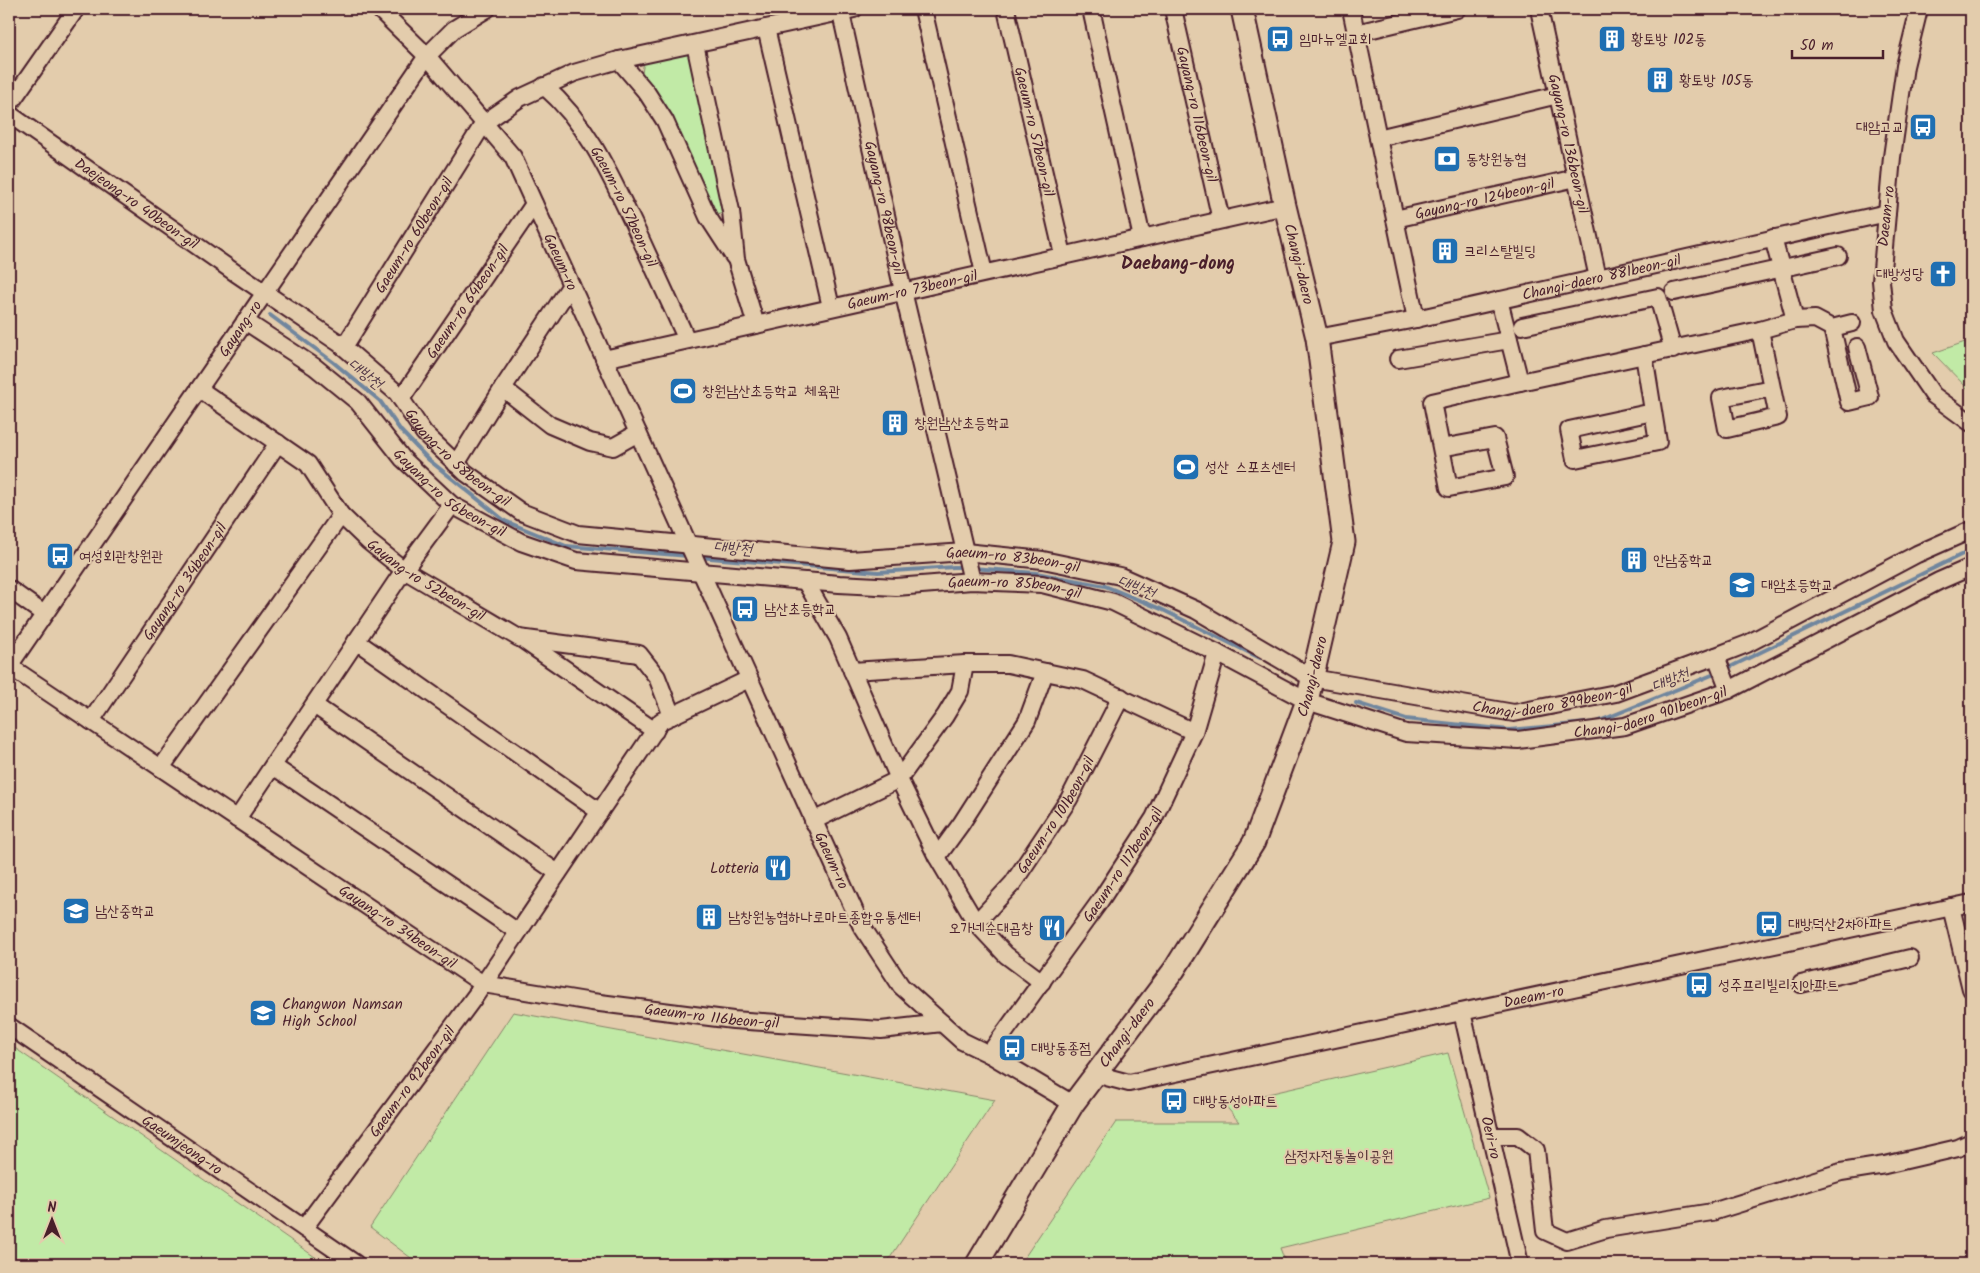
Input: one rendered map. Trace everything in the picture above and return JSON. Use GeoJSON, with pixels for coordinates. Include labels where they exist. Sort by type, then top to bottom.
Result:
{"type":"FeatureCollection","features":[{"type":"Feature","properties":{"kind":"main road","name":"Changi-daero"},"geometry":{"type":"LineString","coordinates":[[977,1264],[1073,1104],[1174,970],[1254,842],[1307,701],[1344,542],[1317,338],[1285,206],[1242,9]]}},
{"type":"Feature","properties":{"kind":"street"},"geometry":{"type":"LineString","coordinates":[[9,105],[76,9]]}},
{"type":"Feature","properties":{"kind":"street","name":"Gaeum-ro"},"geometry":{"type":"LineString","coordinates":[[379,9],[427,56],[512,157],[861,925],[901,986],[962,1041],[989,1054],[1073,1104]]}},
{"type":"Feature","properties":{"kind":"street","name":"Gayang-ro"},"geometry":{"type":"LineString","coordinates":[[9,666],[427,56],[454,29],[487,9]]}},
{"type":"Feature","properties":{"kind":"street"},"geometry":{"type":"LineString","coordinates":[[923,9],[984,273]]}},
{"type":"Feature","properties":{"kind":"street","name":"Gaeum-ro 57beon-gil"},"geometry":{"type":"LineString","coordinates":[[1006,9],[1063,255]]}},
{"type":"Feature","properties":{"kind":"street"},"geometry":{"type":"LineString","coordinates":[[1092,9],[1142,238]]}},
{"type":"Feature","properties":{"kind":"street","name":"Gayang-ro 116beon-gil"},"geometry":{"type":"LineString","coordinates":[[1173,9],[1221,220]]}},
{"type":"Feature","properties":{"kind":"street","name":"Gayang-ro 124beon-gil"},"geometry":{"type":"LineString","coordinates":[[1351,9],[1416,319]]}},
{"type":"Feature","properties":{"kind":"street"},"geometry":{"type":"LineString","coordinates":[[1356,33],[1457,9]]}},
{"type":"Feature","properties":{"kind":"street","name":"Gayang-ro 136beon-gil"},"geometry":{"type":"LineString","coordinates":[[1539,9],[1598,278]]}},
{"type":"Feature","properties":{"kind":"street","name":"Daeam-ro"},"geometry":{"type":"LineString","coordinates":[[1919,9],[1904,66],[1886,212],[1881,281],[1884,310],[1896,341],[1934,396],[1971,423]]}},
{"type":"Feature","properties":{"kind":"street"},"geometry":{"type":"LineString","coordinates":[[484,123],[520,98],[574,73],[619,60],[845,10]]}},
{"type":"Feature","properties":{"kind":"street","name":"Gayang-ro 98beon-gil"},"geometry":{"type":"LineString","coordinates":[[845,10],[902,291],[972,581]]}},
{"type":"Feature","properties":{"kind":"street"},"geometry":{"type":"LineString","coordinates":[[766,28],[831,307]]}},
{"type":"Feature","properties":{"kind":"street"},"geometry":{"type":"LineString","coordinates":[[695,44],[731,210],[736,259],[756,325]]}},
{"type":"Feature","properties":{"kind":"street"},"geometry":{"type":"LineString","coordinates":[[619,60],[648,93],[665,120],[708,216],[736,259]]}},
{"type":"Feature","properties":{"kind":"street","name":"Gaeum-ro 57beon-gil"},"geometry":{"type":"LineString","coordinates":[[544,86],[568,109],[582,127],[607,168],[687,340]]}},
{"type":"Feature","properties":{"kind":"street"},"geometry":{"type":"LineString","coordinates":[[1378,138],[1558,95]]}},
{"type":"Feature","properties":{"kind":"street","name":"Daejeong-ro 40beon-gil"},"geometry":{"type":"LineString","coordinates":[[9,114],[264,293]]}},
{"type":"Feature","properties":{"kind":"street","name":"Gaeum-ro 60beon-gil"},"geometry":{"type":"LineString","coordinates":[[344,347],[484,123]]}},
{"type":"Feature","properties":{"kind":"street","name":"Gayang-ro 124beon-gil"},"geometry":{"type":"LineString","coordinates":[[1396,219],[1576,178]]}},
{"type":"Feature","properties":{"kind":"street","name":"Gaeum-ro 64beon-gil"},"geometry":{"type":"LineString","coordinates":[[400,399],[534,204]]}},
{"type":"Feature","properties":{"kind":"street","name":"Gaeum-ro 73beon-gil"},"geometry":{"type":"LineString","coordinates":[[604,359],[1285,206]]}},
{"type":"Feature","properties":{"kind":"street","name":"Changi-daero 881beon-gil"},"geometry":{"type":"LineString","coordinates":[[1317,338],[1416,319],[1886,212]]}},
{"type":"Feature","properties":{"kind":"street"},"geometry":{"type":"LineString","coordinates":[[1773,238],[1795,320]]}},
{"type":"Feature","properties":{"kind":"street"},"geometry":{"type":"LineString","coordinates":[[1674,292],[1838,256]]}},
{"type":"Feature","properties":{"kind":"street"},"geometry":{"type":"LineString","coordinates":[[456,464],[503,388],[571,285]]}},
{"type":"Feature","properties":{"kind":"street","name":"Gayang-ro 58beon-gil"},"geometry":{"type":"LineString","coordinates":[[264,293],[344,347],[396,393],[424,433],[456,464],[521,512],[578,534],[689,546]]}},
{"type":"Feature","properties":{"kind":"street"},"geometry":{"type":"LineString","coordinates":[[1522,326],[1658,297],[1673,350]]}},
{"type":"Feature","properties":{"kind":"street"},"geometry":{"type":"LineString","coordinates":[[1499,300],[1520,382]]}},
{"type":"Feature","properties":{"kind":"street"},"geometry":{"type":"LineString","coordinates":[[1441,448],[1432,402],[1673,350],[1795,320],[1815,319],[1832,328],[1852,323]]}},
{"type":"Feature","properties":{"kind":"street","name":"Gayang-ro 56beon-gil"},"geometry":{"type":"LineString","coordinates":[[245,321],[315,367],[358,402],[403,459],[452,505],[521,542],[576,561],[699,569]]}},
{"type":"Feature","properties":{"kind":"street"},"geometry":{"type":"LineString","coordinates":[[1832,328],[1849,402],[1870,397],[1857,347]]}},
{"type":"Feature","properties":{"kind":"street"},"geometry":{"type":"LineString","coordinates":[[1760,330],[1772,388]]}},
{"type":"Feature","properties":{"kind":"street"},"geometry":{"type":"LineString","coordinates":[[1398,359],[1509,340]]}},
{"type":"Feature","properties":{"kind":"street"},"geometry":{"type":"LineString","coordinates":[[1644,355],[1658,442],[1575,459],[1569,430],[1653,412]]}},
{"type":"Feature","properties":{"kind":"street"},"geometry":{"type":"LineString","coordinates":[[503,388],[550,426],[590,442],[613,447],[638,433]]}},
{"type":"Feature","properties":{"kind":"street","name":"Gayang-ro 52beon-gil"},"geometry":{"type":"LineString","coordinates":[[199,389],[308,464],[341,515],[369,542],[404,570],[519,638],[639,654],[657,678],[672,716]]}},
{"type":"Feature","properties":{"kind":"street","name":"Gayang-ro 34beon-gil"},"geometry":{"type":"LineString","coordinates":[[91,721],[278,443]]}},
{"type":"Feature","properties":{"kind":"street"},"geometry":{"type":"LineString","coordinates":[[237,819],[404,570],[452,505]]}},
{"type":"Feature","properties":{"kind":"street"},"geometry":{"type":"LineString","coordinates":[[162,768],[341,515]]}},
{"type":"Feature","properties":{"kind":"street","name":"Changi-daero 899beon-gil"},"geometry":{"type":"LineString","coordinates":[[1312,678],[1514,713],[1616,693],[1747,644],[1917,554],[1971,530]]}},
{"type":"Feature","properties":{"kind":"street","name":"Gaeum-ro 83beon-gil"},"geometry":{"type":"LineString","coordinates":[[689,546],[850,560],[965,552],[1043,560],[1120,576],[1196,610],[1312,678]]}},
{"type":"Feature","properties":{"kind":"street","name":"Changi-daero 901beon-gil"},"geometry":{"type":"LineString","coordinates":[[1307,701],[1406,733],[1518,740],[1625,726],[1729,690],[1939,581],[1971,567]]}},
{"type":"Feature","properties":{"kind":"street","name":"Gaeum-ro 85beon-gil"},"geometry":{"type":"LineString","coordinates":[[699,569],[805,581],[896,588],[972,581],[1042,584],[1113,602],[1307,701]]}},
{"type":"Feature","properties":{"kind":"street"},"geometry":{"type":"LineString","coordinates":[[805,581],[838,638],[899,779],[936,857],[976,923],[1006,955],[1042,982]]}},
{"type":"Feature","properties":{"kind":"street"},"geometry":{"type":"LineString","coordinates":[[9,589],[44,614]]}},
{"type":"Feature","properties":{"kind":"street"},"geometry":{"type":"LineString","coordinates":[[519,638],[655,731]]}},
{"type":"Feature","properties":{"kind":"street"},"geometry":{"type":"LineString","coordinates":[[356,641],[600,812]]}},
{"type":"Feature","properties":{"kind":"street","name":"Gaeum-ro 117beon-gil"},"geometry":{"type":"LineString","coordinates":[[989,1054],[1100,902],[1154,818],[1194,732],[1216,653]]}},
{"type":"Feature","properties":{"kind":"street"},"geometry":{"type":"LineString","coordinates":[[1716,656],[1729,690]]}},
{"type":"Feature","properties":{"kind":"street"},"geometry":{"type":"LineString","coordinates":[[852,671],[966,664],[1008,664],[1083,680],[1121,696],[1194,732]]}},
{"type":"Feature","properties":{"kind":"street"},"geometry":{"type":"LineString","coordinates":[[814,821],[899,779],[945,716],[960,690],[966,664]]}},
{"type":"Feature","properties":{"kind":"street","name":"Gayang-ro 34beon-gil"},"geometry":{"type":"LineString","coordinates":[[9,666],[483,984]]}},
{"type":"Feature","properties":{"kind":"street"},"geometry":{"type":"LineString","coordinates":[[936,857],[961,824],[1027,721],[1045,672]]}},
{"type":"Feature","properties":{"kind":"street","name":"Gaeum-ro 92beon-gil"},"geometry":{"type":"LineString","coordinates":[[304,1228],[483,984],[661,721],[749,679]]}},
{"type":"Feature","properties":{"kind":"street","name":"Gaeum-ro 101beon-gil"},"geometry":{"type":"LineString","coordinates":[[976,923],[1013,883],[1069,799],[1121,696]]}},
{"type":"Feature","properties":{"kind":"street"},"geometry":{"type":"LineString","coordinates":[[314,705],[558,873]]}},
{"type":"Feature","properties":{"kind":"street"},"geometry":{"type":"LineString","coordinates":[[1514,713],[1518,740]]}},
{"type":"Feature","properties":{"kind":"street"},"geometry":{"type":"LineString","coordinates":[[273,766],[518,932]]}},
{"type":"Feature","properties":{"kind":"street","name":"Daeam-ro"},"geometry":{"type":"LineString","coordinates":[[1095,1074],[1129,1083],[1971,903]]}},
{"type":"Feature","properties":{"kind":"street"},"geometry":{"type":"LineString","coordinates":[[1951,907],[1971,989]]}},
{"type":"Feature","properties":{"kind":"street"},"geometry":{"type":"LineString","coordinates":[[1801,984],[1910,958]]}},
{"type":"Feature","properties":{"kind":"street","name":"Gaeum-ro 116beon-gil"},"geometry":{"type":"LineString","coordinates":[[483,984],[592,1002],[733,1020],[881,1030],[942,1023]]}},
{"type":"Feature","properties":{"kind":"street","name":"Oeri-ro"},"geometry":{"type":"LineString","coordinates":[[1462,1012],[1520,1264]]}},
{"type":"Feature","properties":{"kind":"street","name":"Gaeumjeong-ro"},"geometry":{"type":"LineString","coordinates":[[9,1026],[356,1264]]}},
{"type":"Feature","properties":{"kind":"street"},"geometry":{"type":"LineString","coordinates":[[1490,1136],[1518,1136],[1536,1150],[1545,1231],[1567,1241],[1606,1229],[1712,1212],[1841,1172],[1885,1165],[1958,1148],[1971,1142]]}},
{"type":"Feature","properties":{"kind":"green space"},"geometry":{"type":"Polygon","coordinates":[[[695,44],[731,211],[708,217],[640,85],[645,55],[695,44]]]}},
{"type":"Feature","properties":{"kind":"green space"},"geometry":{"type":"Polygon","coordinates":[[[1971,340],[1971,392],[1933,353],[1971,340]]]}},
{"type":"Feature","properties":{"kind":"green space"},"geometry":{"type":"Polygon","coordinates":[[[513,1012],[995,1100],[886,1264],[419,1264],[370,1227],[513,1012]]]}},
{"type":"Feature","properties":{"kind":"green space"},"geometry":{"type":"Polygon","coordinates":[[[9,1044],[325,1264],[9,1264],[9,1044]]]}},
{"type":"Feature","properties":{"kind":"green space","name":"삼정자전통놀이공원"},"geometry":{"type":"Polygon","coordinates":[[[1448,1053],[1489,1198],[1280,1248],[1286,1264],[1020,1264],[1116,1122],[1239,1122],[1224,1104],[1448,1053]]]}},
{"type":"Feature","properties":{"kind":"waterway","name":"대방천"},"geometry":{"type":"LineString","coordinates":[[270,315],[333,362],[380,401],[401,431],[429,460],[505,521],[566,546],[689,556]]}},
{"type":"Feature","properties":{"kind":"waterway","name":"대방천"},"geometry":{"type":"LineString","coordinates":[[1726,669],[1971,550]]}},
{"type":"Feature","properties":{"kind":"waterway","name":"대방천"},"geometry":{"type":"LineString","coordinates":[[698,557],[878,572],[965,567]]}},
{"type":"Feature","properties":{"kind":"waterway","name":"대방천"},"geometry":{"type":"LineString","coordinates":[[972,568],[1036,573],[1105,586],[1161,609],[1260,658]]}},
{"type":"Feature","properties":{"kind":"waterway","name":"대방천"},"geometry":{"type":"LineString","coordinates":[[1356,703],[1406,719],[1509,730],[1597,722],[1717,673]]}},
{"type":"Feature","properties":{"kind":"place","name":"임마뉴엘교회"},"geometry":{"type":"Point","coordinates":[1280,39]}},
{"type":"Feature","properties":{"kind":"place","name":"황토방 102동"},"geometry":{"type":"Point","coordinates":[1612,39]}},
{"type":"Feature","properties":{"kind":"place","name":"황토방 105동"},"geometry":{"type":"Point","coordinates":[1660,80]}},
{"type":"Feature","properties":{"kind":"place","name":"대암고교"},"geometry":{"type":"Point","coordinates":[1923,127]}},
{"type":"Feature","properties":{"kind":"place","name":"동창원농협"},"geometry":{"type":"Point","coordinates":[1447,159]}},
{"type":"Feature","properties":{"kind":"place","name":"크리스탈빌딩"},"geometry":{"type":"Point","coordinates":[1445,251]}},
{"type":"Feature","properties":{"kind":"place","name":"대방성당"},"geometry":{"type":"Point","coordinates":[1943,274]}},
{"type":"Feature","properties":{"kind":"place","name":"창원남산초등학교 체육관"},"geometry":{"type":"Point","coordinates":[683,391]}},
{"type":"Feature","properties":{"kind":"place","name":"창원남산초등학교"},"geometry":{"type":"Point","coordinates":[895,423]}},
{"type":"Feature","properties":{"kind":"place","name":"성산 스포츠센터"},"geometry":{"type":"Point","coordinates":[1186,467]}},
{"type":"Feature","properties":{"kind":"place","name":"여성회관창원관"},"geometry":{"type":"Point","coordinates":[60,556]}},
{"type":"Feature","properties":{"kind":"place","name":"안남중학교"},"geometry":{"type":"Point","coordinates":[1634,560]}},
{"type":"Feature","properties":{"kind":"place","name":"대암초등학교"},"geometry":{"type":"Point","coordinates":[1742,585]}},
{"type":"Feature","properties":{"kind":"place","name":"남산초등학교"},"geometry":{"type":"Point","coordinates":[745,609]}},
{"type":"Feature","properties":{"kind":"place","name":"Lotteria"},"geometry":{"type":"Point","coordinates":[778,868]}},
{"type":"Feature","properties":{"kind":"place","name":"남산중학교"},"geometry":{"type":"Point","coordinates":[76,911]}},
{"type":"Feature","properties":{"kind":"place","name":"남창원농협하나로마트종합유통센터"},"geometry":{"type":"Point","coordinates":[709,917]}},
{"type":"Feature","properties":{"kind":"place","name":"대방덕산2차아파트"},"geometry":{"type":"Point","coordinates":[1769,924]}},
{"type":"Feature","properties":{"kind":"place","name":"오가네순대곱창"},"geometry":{"type":"Point","coordinates":[1052,928]}},
{"type":"Feature","properties":{"kind":"place","name":"성주프리빌리지아파트"},"geometry":{"type":"Point","coordinates":[1699,985]}},
{"type":"Feature","properties":{"kind":"place","name":"Changwon Namsan High School"},"geometry":{"type":"Point","coordinates":[263,1013]}},
{"type":"Feature","properties":{"kind":"place","name":"대방동종점"},"geometry":{"type":"Point","coordinates":[1012,1048]}},
{"type":"Feature","properties":{"kind":"place","name":"대방동성아파트"},"geometry":{"type":"Point","coordinates":[1174,1101]}},
{"type":"Feature","properties":{"kind":"district","name":"Daebang-dong"},"geometry":{"type":"Point","coordinates":[1178,263]}}]}
